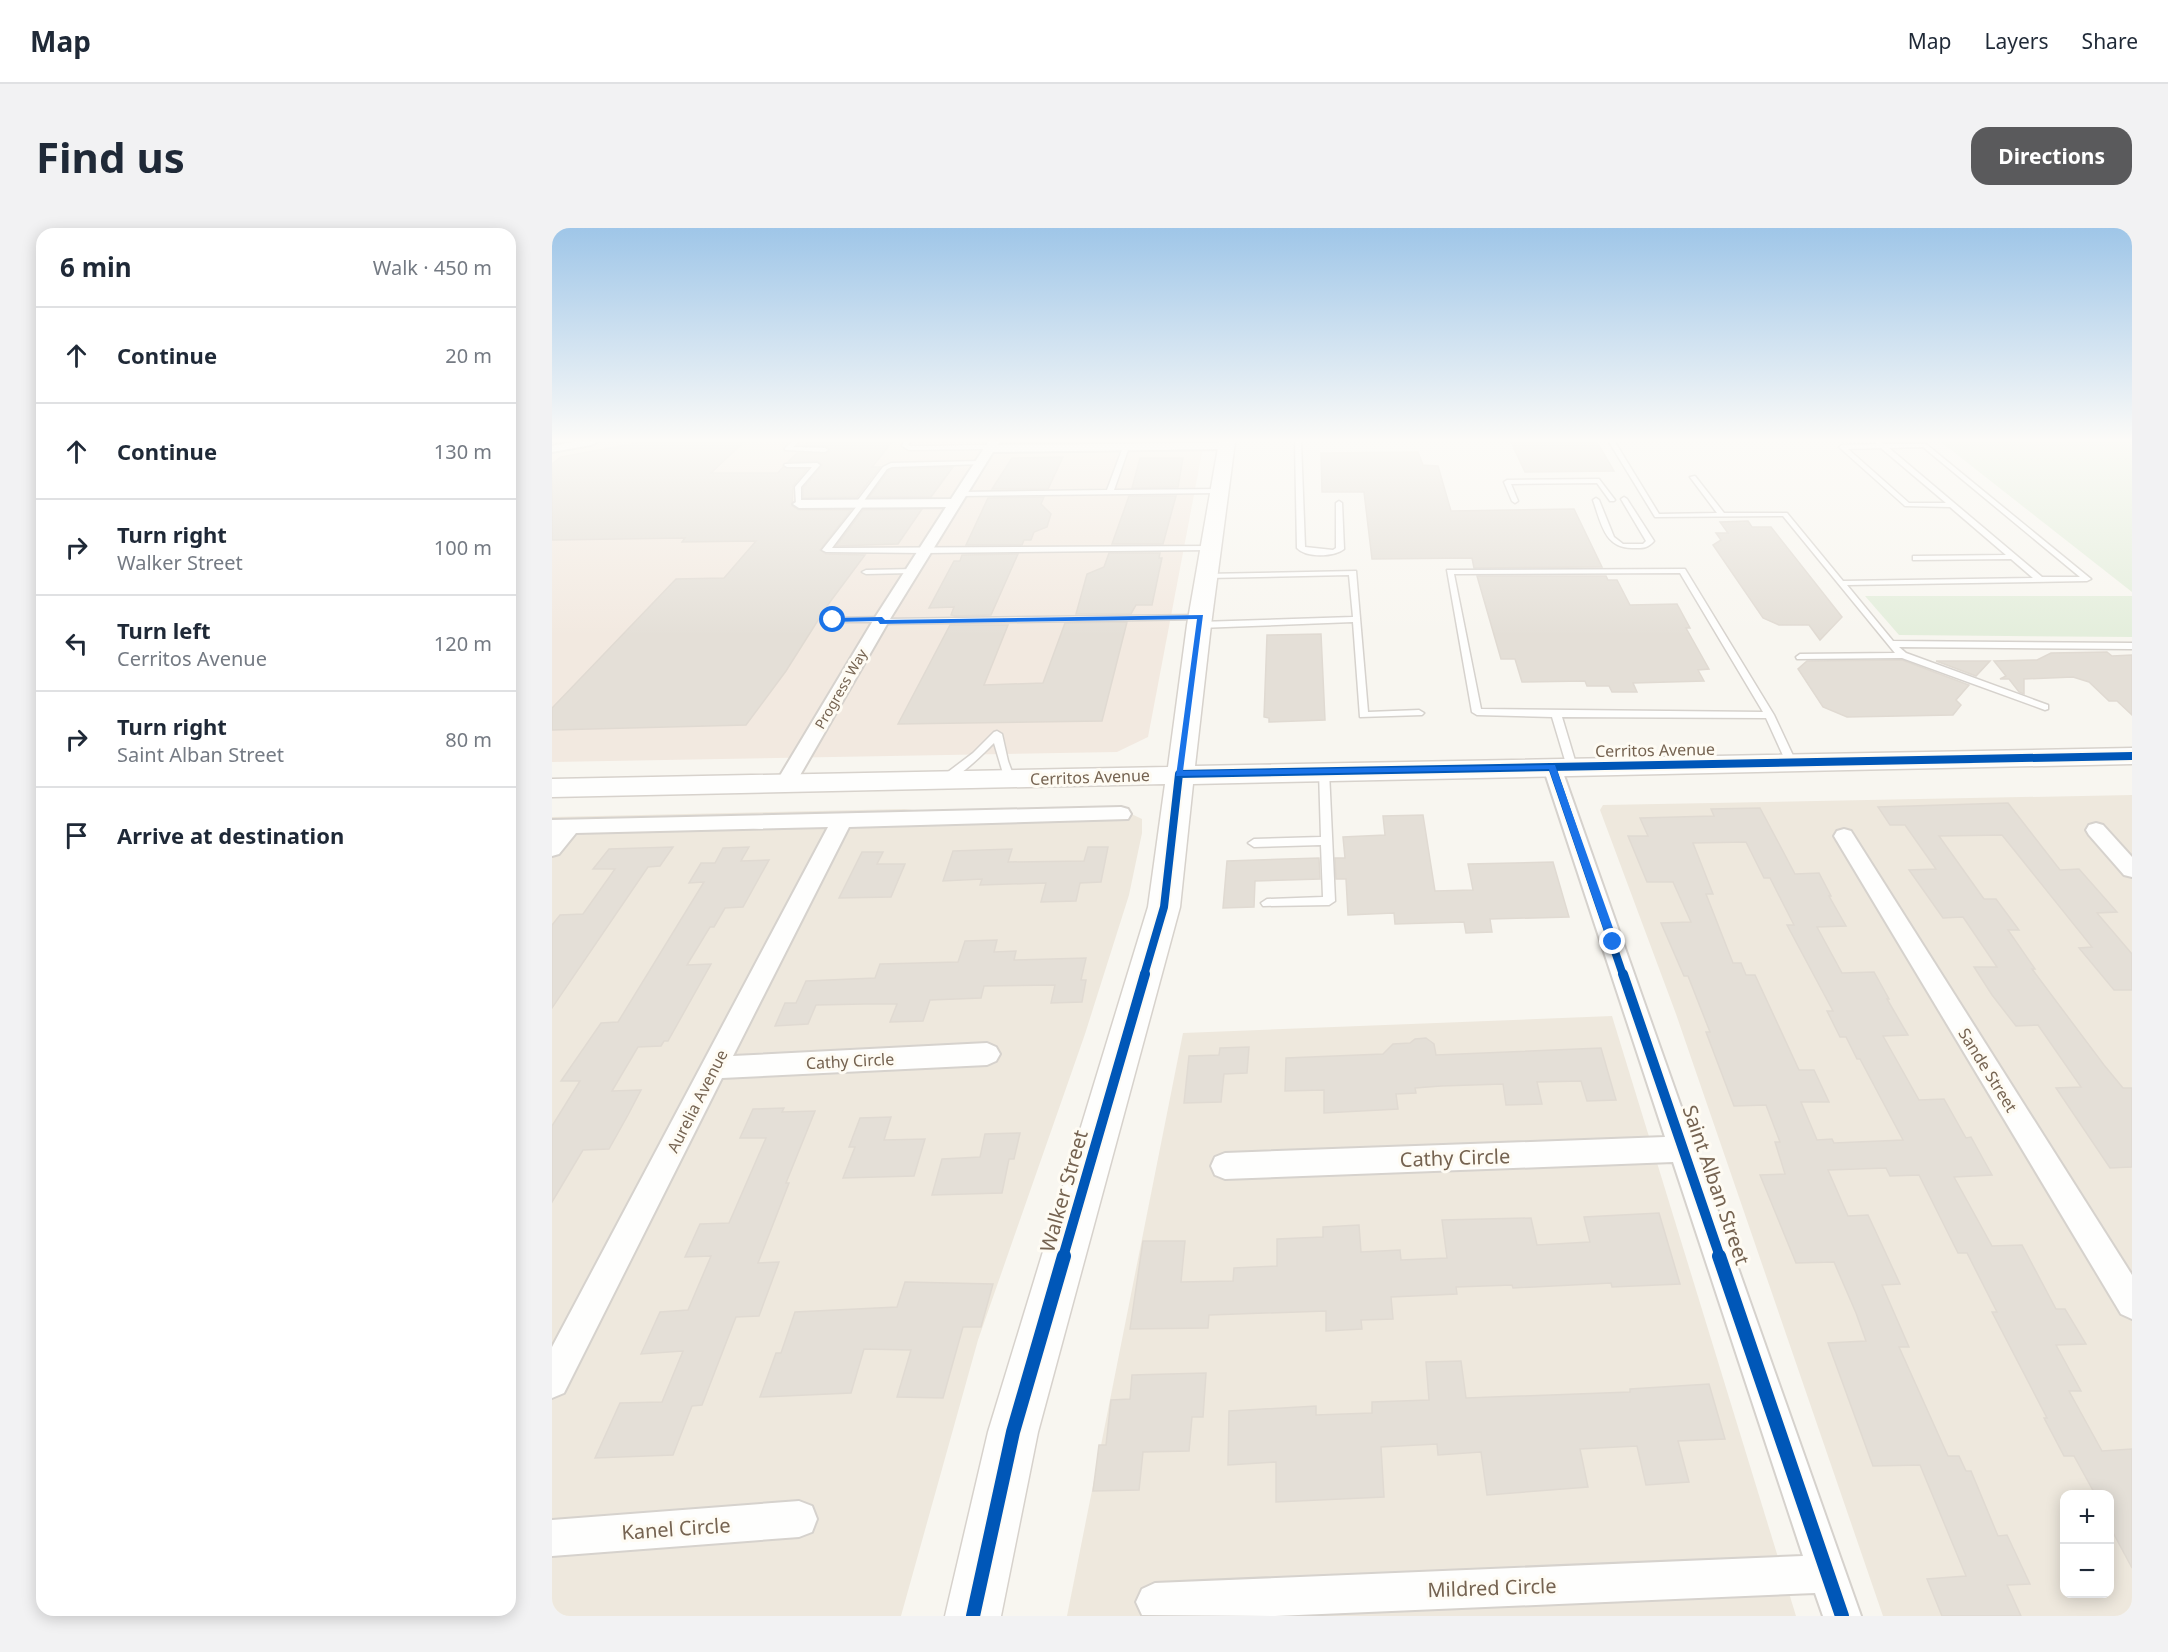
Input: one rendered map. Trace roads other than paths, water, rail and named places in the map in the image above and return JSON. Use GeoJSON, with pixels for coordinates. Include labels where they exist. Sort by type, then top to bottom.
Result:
{"type":"FeatureCollection","features":[{"type":"Feature","properties":{"kind":"main road","name":"Walker Street"},"geometry":{"type":"LineString","coordinates":[[973,1616],[1013,1432],[1164,907],[1179,774],[1218,507]]}},
{"type":"Feature","properties":{"kind":"main road","name":"Cerritos Avenue"},"geometry":{"type":"LineString","coordinates":[[552,788],[2132,756]]}},
{"type":"Feature","properties":{"kind":"street","name":"Progress Way"},"geometry":{"type":"LineString","coordinates":[[785,784],[881,620],[953,507]]}},
{"type":"Feature","properties":{"kind":"street","name":"Saint Alban Street"},"geometry":{"type":"LineString","coordinates":[[1562,767],[1684,1149],[1842,1616]]}},
{"type":"Feature","properties":{"kind":"street"},"geometry":{"type":"LineString","coordinates":[[552,849],[561,827],[1122,814]]}},
{"type":"Feature","properties":{"kind":"street","name":"Aurelia Avenue"},"geometry":{"type":"LineString","coordinates":[[552,1382],[842,820]]}},
{"type":"Feature","properties":{"kind":"street"},"geometry":{"type":"LineString","coordinates":[[2096,830],[2132,870]]}},
{"type":"Feature","properties":{"kind":"street","name":"Sande Street"},"geometry":{"type":"LineString","coordinates":[[1844,836],[2132,1303]]}},
{"type":"Feature","properties":{"kind":"street","name":"Cathy Circle"},"geometry":{"type":"LineString","coordinates":[[714,1068],[987,1054]]}},
{"type":"Feature","properties":{"kind":"street","name":"Cathy Circle"},"geometry":{"type":"LineString","coordinates":[[1225,1167],[1684,1149]]}},
{"type":"Feature","properties":{"kind":"street","name":"Kanel Circle"},"geometry":{"type":"LineString","coordinates":[[552,1538],[799,1520]]}},
{"type":"Feature","properties":{"kind":"street","name":"Mildred Circle"},"geometry":{"type":"LineString","coordinates":[[1155,1602],[1828,1574]]}},
{"type":"Feature","properties":{"kind":"lane"},"geometry":{"type":"LineString","coordinates":[[858,507],[825,550],[1211,548]]}},
{"type":"Feature","properties":{"kind":"lane"},"geometry":{"type":"LineString","coordinates":[[1300,507],[1301,548],[1304,551],[1334,552],[1340,549],[1339,507]]}},
{"type":"Feature","properties":{"kind":"lane"},"geometry":{"type":"LineString","coordinates":[[1599,507],[1611,538],[1621,546],[1645,546],[1650,541],[1628,507]]}},
{"type":"Feature","properties":{"kind":"lane"},"geometry":{"type":"LineString","coordinates":[[1651,507],[1657,516],[1785,514],[1891,645],[1903,655],[2045,707]]}},
{"type":"Feature","properties":{"kind":"lane"},"geometry":{"type":"LineString","coordinates":[[1716,507],[1722,515]]}},
{"type":"Feature","properties":{"kind":"lane"},"geometry":{"type":"LineString","coordinates":[[1954,507],[2039,579]]}},
{"type":"Feature","properties":{"kind":"lane"},"geometry":{"type":"LineString","coordinates":[[1841,583],[2087,579],[1999,507]]}},
{"type":"Feature","properties":{"kind":"lane"},"geometry":{"type":"LineString","coordinates":[[1916,558],[2013,557]]}},
{"type":"Feature","properties":{"kind":"lane"},"geometry":{"type":"LineString","coordinates":[[866,572],[912,571]]}},
{"type":"Feature","properties":{"kind":"lane"},"geometry":{"type":"LineString","coordinates":[[1769,715],[1556,714],[1477,711],[1450,572],[1682,571],[1769,715],[1791,762]]}},
{"type":"Feature","properties":{"kind":"lane"},"geometry":{"type":"LineString","coordinates":[[1207,576],[1353,573],[1363,715],[1419,713]]}},
{"type":"Feature","properties":{"kind":"lane"},"geometry":{"type":"LineString","coordinates":[[833,620],[1358,619]]}},
{"type":"Feature","properties":{"kind":"lane"},"geometry":{"type":"LineString","coordinates":[[1891,645],[2132,646]]}},
{"type":"Feature","properties":{"kind":"lane"},"geometry":{"type":"LineString","coordinates":[[1800,657],[1903,655]]}},
{"type":"Feature","properties":{"kind":"lane"},"geometry":{"type":"LineString","coordinates":[[1556,714],[1562,767]]}},
{"type":"Feature","properties":{"kind":"lane"},"geometry":{"type":"LineString","coordinates":[[944,780],[977,755],[997,734],[1010,780]]}},
{"type":"Feature","properties":{"kind":"lane"},"geometry":{"type":"LineString","coordinates":[[1267,903],[1329,901],[1324,771]]}},
{"type":"Feature","properties":{"kind":"lane"},"geometry":{"type":"LineString","coordinates":[[1254,843],[1327,841]]}}]}
